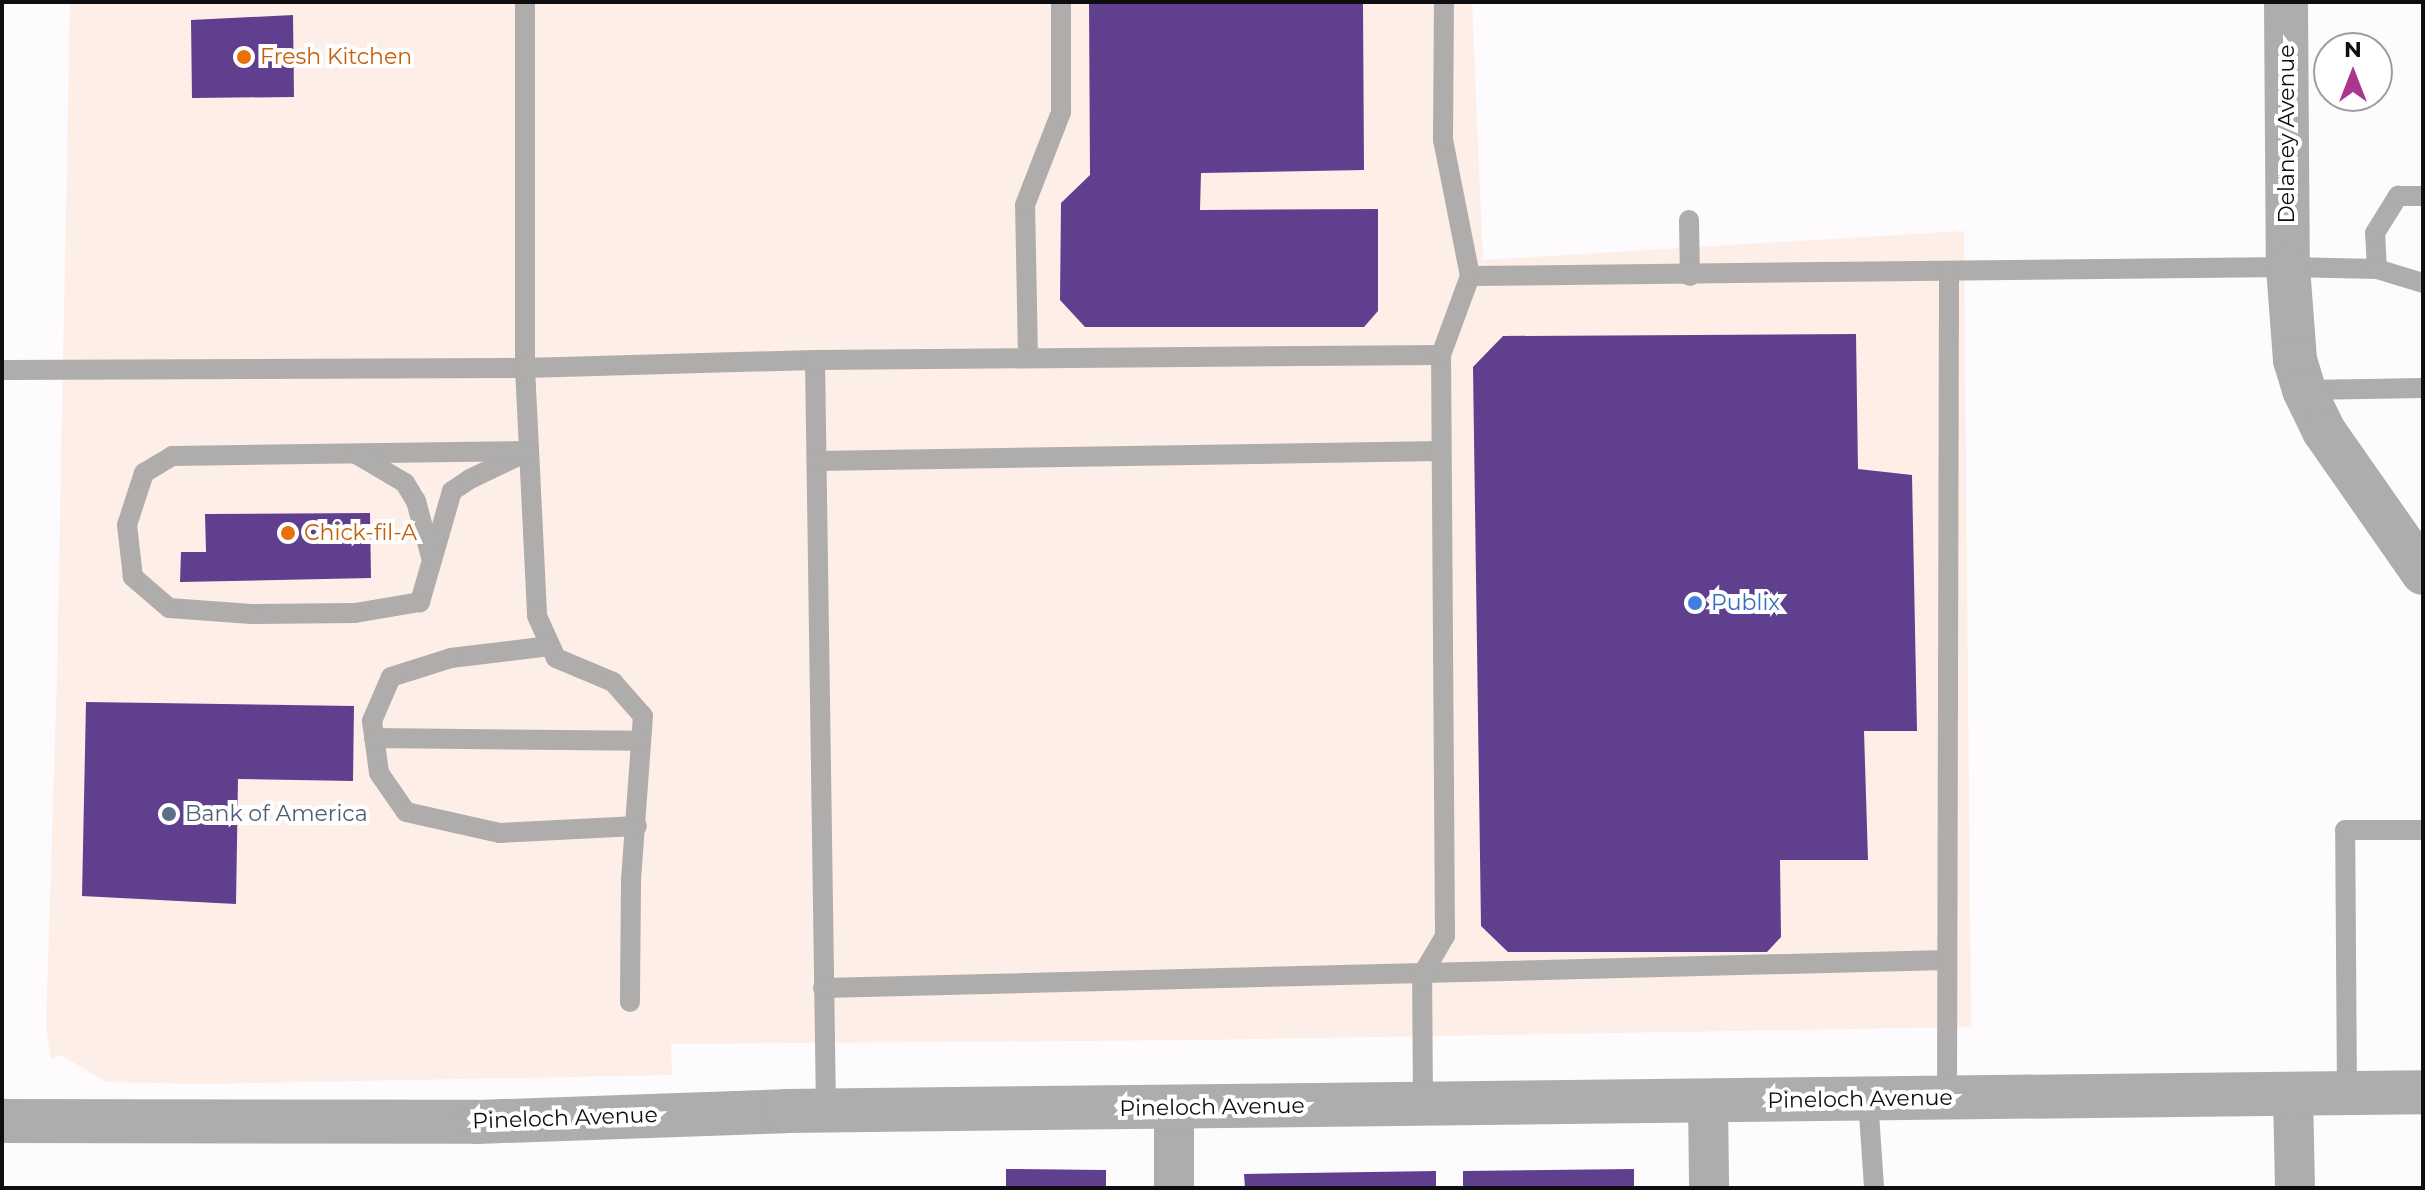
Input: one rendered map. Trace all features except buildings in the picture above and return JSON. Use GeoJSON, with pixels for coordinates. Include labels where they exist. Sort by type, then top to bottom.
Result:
{"type":"FeatureCollection","features":[{"type":"Feature","properties":{"kind":"street","name":"Delaney Avenue"},"geometry":{"type":"LineString","coordinates":[[2286,2],[2288,267],[2292,340],[2304,390],[2324,431],[2423,573]]}},
{"type":"Feature","properties":{"kind":"street","name":"Pineloch Avenue"},"geometry":{"type":"LineString","coordinates":[[2,1121],[477,1122],[826,1111],[2423,1092]]}},
{"type":"Feature","properties":{"kind":"street"},"geometry":{"type":"LineString","coordinates":[[2293,1094],[2295,1188]]}},
{"type":"Feature","properties":{"kind":"street"},"geometry":{"type":"LineString","coordinates":[[1708,1101],[1709,1188]]}},
{"type":"Feature","properties":{"kind":"street"},"geometry":{"type":"LineString","coordinates":[[1174,1107],[1174,1188]]}},
{"type":"Feature","properties":{"kind":"lane"},"geometry":{"type":"LineString","coordinates":[[525,2],[525,368],[537,616],[556,658],[613,682],[643,716],[631,881],[630,1002]]}},
{"type":"Feature","properties":{"kind":"lane"},"geometry":{"type":"LineString","coordinates":[[1028,358],[1025,205],[1061,112],[1061,2]]}},
{"type":"Feature","properties":{"kind":"lane"},"geometry":{"type":"LineString","coordinates":[[1423,1105],[1422,975],[1445,936],[1441,355],[1470,276],[1443,140],[1444,2]]}},
{"type":"Feature","properties":{"kind":"lane"},"geometry":{"type":"LineString","coordinates":[[2377,269],[2375,233],[2398,196],[2423,196]]}},
{"type":"Feature","properties":{"kind":"lane"},"geometry":{"type":"LineString","coordinates":[[1689,220],[1690,276]]}},
{"type":"Feature","properties":{"kind":"lane"},"geometry":{"type":"LineString","coordinates":[[1470,276],[1690,276],[2288,267],[2377,269],[2423,283]]}},
{"type":"Feature","properties":{"kind":"lane"},"geometry":{"type":"LineString","coordinates":[[1947,1098],[1949,271]]}},
{"type":"Feature","properties":{"kind":"lane"},"geometry":{"type":"LineString","coordinates":[[2,370],[525,368],[815,360],[1441,355]]}},
{"type":"Feature","properties":{"kind":"lane"},"geometry":{"type":"LineString","coordinates":[[815,360],[826,1111]]}},
{"type":"Feature","properties":{"kind":"lane"},"geometry":{"type":"LineString","coordinates":[[2304,390],[2423,388]]}},
{"type":"Feature","properties":{"kind":"lane"},"geometry":{"type":"LineString","coordinates":[[529,451],[452,491],[420,602],[355,613],[251,614],[169,608],[133,577],[127,525],[144,473],[172,456],[529,451]]}},
{"type":"Feature","properties":{"kind":"lane"},"geometry":{"type":"LineString","coordinates":[[817,461],[1441,451]]}},
{"type":"Feature","properties":{"kind":"lane"},"geometry":{"type":"LineString","coordinates":[[355,453],[405,483],[416,501],[431,561]]}},
{"type":"Feature","properties":{"kind":"lane"},"geometry":{"type":"LineString","coordinates":[[550,646],[451,658],[391,677],[372,721],[379,773],[406,812],[500,833],[637,826]]}},
{"type":"Feature","properties":{"kind":"lane"},"geometry":{"type":"LineString","coordinates":[[374,738],[641,741]]}},
{"type":"Feature","properties":{"kind":"lane"},"geometry":{"type":"LineString","coordinates":[[2347,1093],[2345,830],[2423,830]]}},
{"type":"Feature","properties":{"kind":"lane"},"geometry":{"type":"LineString","coordinates":[[823,988],[1947,960]]}},
{"type":"Feature","properties":{"kind":"lane"},"geometry":{"type":"LineString","coordinates":[[1868,1099],[1874,1188]]}},
{"type":"Feature","properties":{"kind":"shaded area"},"geometry":{"type":"Polygon","coordinates":[[[70,2],[1472,2],[1483,260],[1964,231],[1971,1027],[1198,1040],[671,1044],[672,1075],[204,1084],[106,1082],[61,1055],[51,1059],[46,1026],[57,675],[70,2]]]}},
{"type":"Feature","properties":{"kind":"place","name":"Fresh Kitchen"},"geometry":{"type":"Point","coordinates":[244,57]}},
{"type":"Feature","properties":{"kind":"place","name":"Chick-fil-A"},"geometry":{"type":"Point","coordinates":[288,533]}},
{"type":"Feature","properties":{"kind":"place","name":"Publix"},"geometry":{"type":"Point","coordinates":[1695,603]}},
{"type":"Feature","properties":{"kind":"place","name":"Bank of America"},"geometry":{"type":"Point","coordinates":[169,814]}}]}
